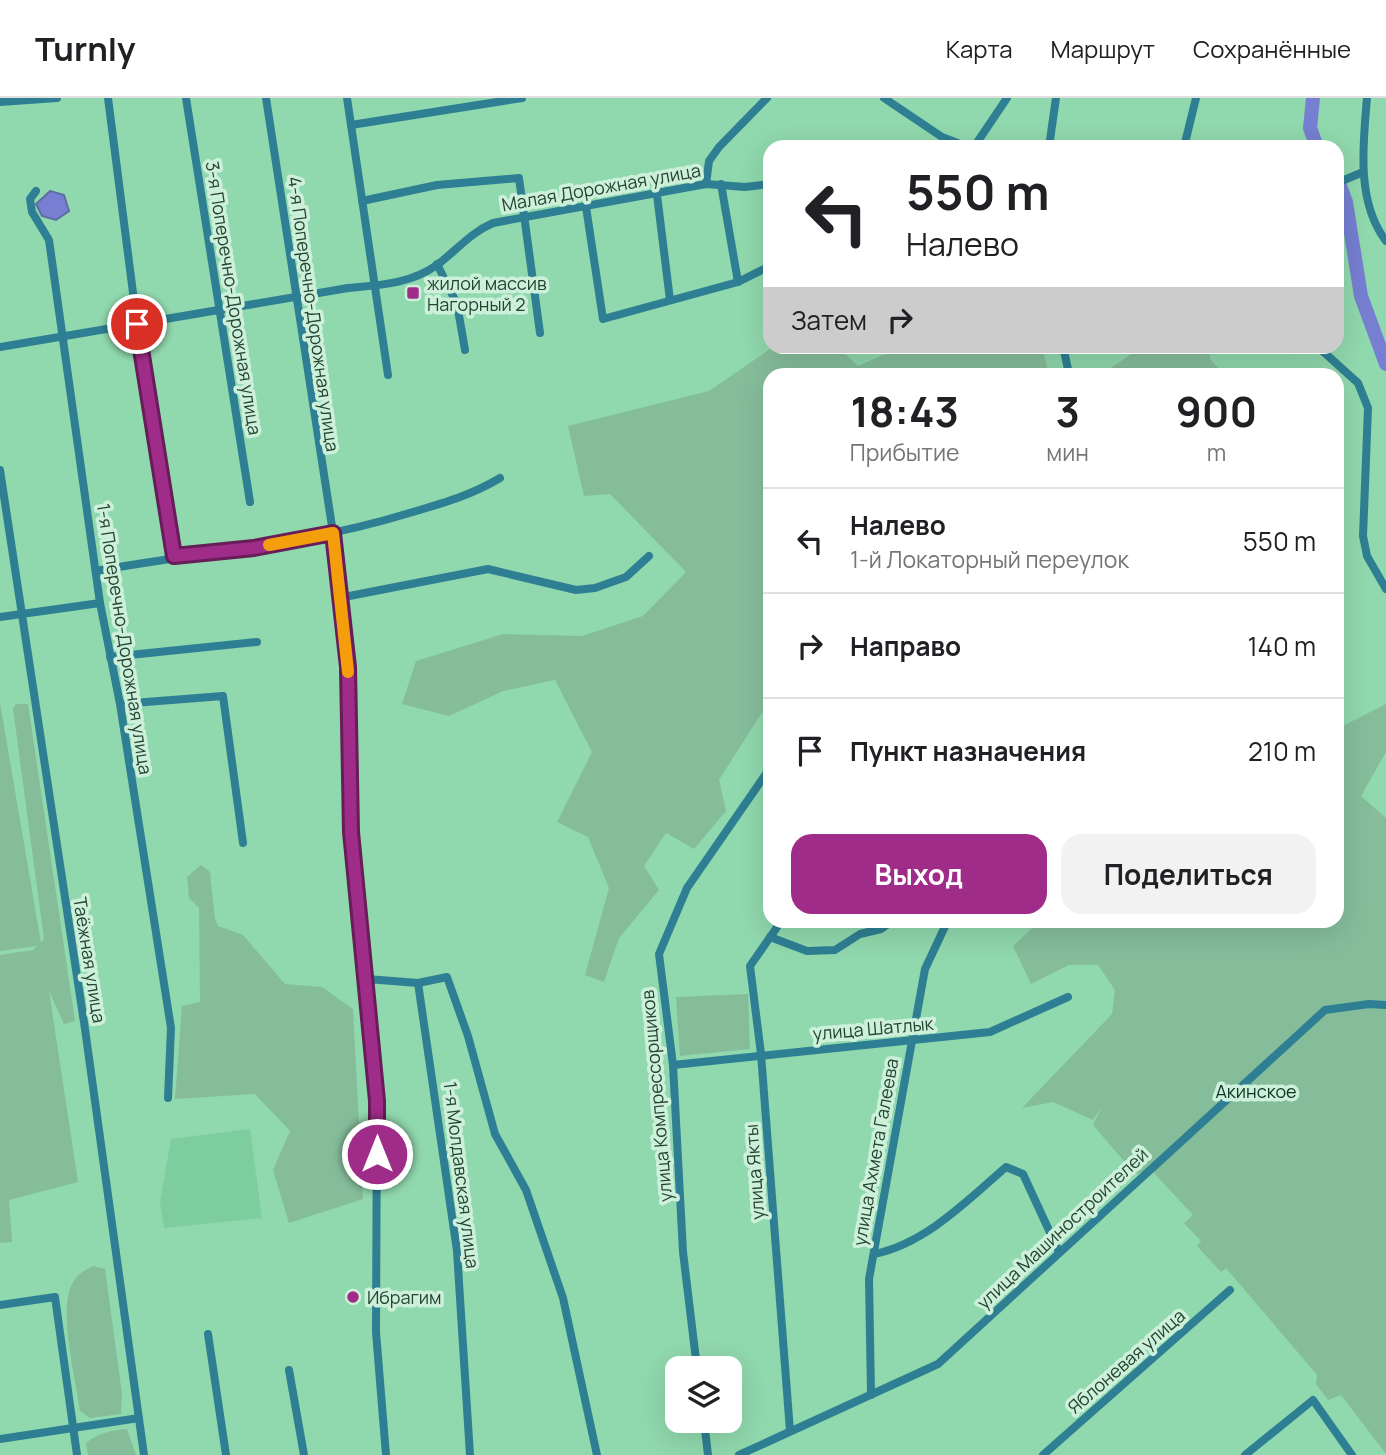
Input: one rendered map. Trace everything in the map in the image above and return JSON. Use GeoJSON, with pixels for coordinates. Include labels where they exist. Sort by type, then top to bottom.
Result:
{"type":"FeatureCollection","features":[{"type":"Feature","properties":{"kind":"street"},"geometry":{"type":"LineString","coordinates":[[0,102],[57,98]]}},
{"type":"Feature","properties":{"kind":"street"},"geometry":{"type":"LineString","coordinates":[[108,98],[137,324],[174,556]]}},
{"type":"Feature","properties":{"kind":"street","name":"3-я Поперечно-Дорожная улица"},"geometry":{"type":"LineString","coordinates":[[186,98],[250,502]]}},
{"type":"Feature","properties":{"kind":"street","name":"4-я Поперечно-Дорожная улица"},"geometry":{"type":"LineString","coordinates":[[266,98],[333,533],[348,667],[351,832],[377,1101],[376,1332],[386,1455]]}},
{"type":"Feature","properties":{"kind":"street"},"geometry":{"type":"LineString","coordinates":[[347,98],[388,376]]}},
{"type":"Feature","properties":{"kind":"street"},"geometry":{"type":"LineString","coordinates":[[351,125],[522,98]]}},
{"type":"Feature","properties":{"kind":"street"},"geometry":{"type":"LineString","coordinates":[[706,184],[709,161],[767,98]]}},
{"type":"Feature","properties":{"kind":"street"},"geometry":{"type":"LineString","coordinates":[[884,98],[950,140]]}},
{"type":"Feature","properties":{"kind":"street"},"geometry":{"type":"LineString","coordinates":[[979,140],[1007,98]]}},
{"type":"Feature","properties":{"kind":"street"},"geometry":{"type":"LineString","coordinates":[[1050,140],[1056,98]]}},
{"type":"Feature","properties":{"kind":"street"},"geometry":{"type":"LineString","coordinates":[[1186,140],[1196,98]]}},
{"type":"Feature","properties":{"kind":"street"},"geometry":{"type":"LineString","coordinates":[[1367,98],[1363,172],[1376,228],[1386,241]]}},
{"type":"Feature","properties":{"kind":"street"},"geometry":{"type":"LineString","coordinates":[[1344,180],[1363,172]]}},
{"type":"Feature","properties":{"kind":"street"},"geometry":{"type":"LineString","coordinates":[[362,201],[437,185],[519,178],[540,333]]}},
{"type":"Feature","properties":{"kind":"street","name":"Малая Дорожная улица"},"geometry":{"type":"LineString","coordinates":[[0,347],[296,297],[400,283],[437,264],[472,232],[493,223],[706,184],[745,187],[763,185]]}},
{"type":"Feature","properties":{"kind":"street"},"geometry":{"type":"LineString","coordinates":[[721,184],[738,282]]}},
{"type":"Feature","properties":{"kind":"street","name":"1-я Поперечно-Дорожная улица"},"geometry":{"type":"LineString","coordinates":[[36,191],[30,200],[32,212],[49,240],[100,603],[120,704],[172,1028],[168,1098]]}},
{"type":"Feature","properties":{"kind":"street"},"geometry":{"type":"LineString","coordinates":[[657,195],[670,300]]}},
{"type":"Feature","properties":{"kind":"street"},"geometry":{"type":"LineString","coordinates":[[586,207],[603,319],[738,282],[763,270]]}},
{"type":"Feature","properties":{"kind":"street"},"geometry":{"type":"LineString","coordinates":[[437,264],[457,304],[465,350]]}},
{"type":"Feature","properties":{"kind":"street"},"geometry":{"type":"LineString","coordinates":[[1326,354],[1341,368]]}},
{"type":"Feature","properties":{"kind":"street"},"geometry":{"type":"LineString","coordinates":[[1344,371],[1357,383],[1368,408],[1363,536],[1367,556],[1386,589]]}},
{"type":"Feature","properties":{"kind":"street","name":"Таёжная улица"},"geometry":{"type":"LineString","coordinates":[[0,470],[85,1029],[144,1455]]}},
{"type":"Feature","properties":{"kind":"street"},"geometry":{"type":"LineString","coordinates":[[96,570],[174,556],[254,548],[333,533],[473,494],[500,478]]}},
{"type":"Feature","properties":{"kind":"street"},"geometry":{"type":"LineString","coordinates":[[339,598],[488,569],[576,590],[595,588],[625,577],[649,556]]}},
{"type":"Feature","properties":{"kind":"street"},"geometry":{"type":"LineString","coordinates":[[0,617],[100,603]]}},
{"type":"Feature","properties":{"kind":"street"},"geometry":{"type":"LineString","coordinates":[[110,657],[257,642]]}},
{"type":"Feature","properties":{"kind":"street"},"geometry":{"type":"LineString","coordinates":[[120,704],[223,696],[243,843]]}},
{"type":"Feature","properties":{"kind":"street","name":"улица Компрессорщиков"},"geometry":{"type":"LineString","coordinates":[[696,1356],[683,1252],[673,1065],[659,954],[687,888],[763,778]]}},
{"type":"Feature","properties":{"kind":"street","name":"улица Якты"},"geometry":{"type":"LineString","coordinates":[[776,928],[750,966],[761,1054],[790,1431]]}},
{"type":"Feature","properties":{"kind":"street"},"geometry":{"type":"LineString","coordinates":[[770,937],[807,951],[835,950],[860,934],[882,928]]}},
{"type":"Feature","properties":{"kind":"street","name":"улица Ахмета Галеева"},"geometry":{"type":"LineString","coordinates":[[872,1395],[869,1279],[925,969],[944,928]]}},
{"type":"Feature","properties":{"kind":"street"},"geometry":{"type":"LineString","coordinates":[[367,979],[418,983],[447,977],[468,1035],[495,1134],[526,1190],[563,1298],[597,1455]]}},
{"type":"Feature","properties":{"kind":"street","name":"1-я Молдавская улица"},"geometry":{"type":"LineString","coordinates":[[418,983],[457,1251],[470,1455]]}},
{"type":"Feature","properties":{"kind":"street","name":"улица Шатлык"},"geometry":{"type":"LineString","coordinates":[[673,1065],[990,1032],[1068,997]]}},
{"type":"Feature","properties":{"kind":"street","name":"улица Машиностроителей"},"geometry":{"type":"LineString","coordinates":[[740,1455],[759,1451],[790,1431],[938,1364],[1325,1010],[1386,1004]]}},
{"type":"Feature","properties":{"kind":"street"},"geometry":{"type":"LineString","coordinates":[[874,1254],[898,1250],[956,1210],[1006,1167],[1023,1174],[1059,1252]]}},
{"type":"Feature","properties":{"kind":"street","name":"Яблоневая улица"},"geometry":{"type":"LineString","coordinates":[[1043,1455],[1230,1290]]}},
{"type":"Feature","properties":{"kind":"street"},"geometry":{"type":"LineString","coordinates":[[0,1305],[55,1297],[78,1455]]}},
{"type":"Feature","properties":{"kind":"street"},"geometry":{"type":"LineString","coordinates":[[208,1334],[226,1455]]}},
{"type":"Feature","properties":{"kind":"street"},"geometry":{"type":"LineString","coordinates":[[289,1370],[304,1455]]}},
{"type":"Feature","properties":{"kind":"street"},"geometry":{"type":"LineString","coordinates":[[1245,1455],[1313,1400],[1352,1455]]}},
{"type":"Feature","properties":{"kind":"street"},"geometry":{"type":"LineString","coordinates":[[0,1439],[139,1418]]}},
{"type":"Feature","properties":{"kind":"street"},"geometry":{"type":"LineString","coordinates":[[705,1433],[708,1455]]}},
{"type":"Feature","properties":{"kind":"shaded area"},"geometry":{"type":"Polygon","coordinates":[[[250,1129],[262,1218],[164,1228],[160,1202],[171,1139],[250,1129]]]}},
{"type":"Feature","properties":{"kind":"green space"},"geometry":{"type":"Polygon","coordinates":[[[763,354],[845,354],[858,366],[885,354],[1044,354],[1047,368],[763,368],[763,711],[719,780],[726,811],[694,849],[666,833],[644,866],[659,890],[619,938],[604,982],[585,975],[609,888],[588,837],[557,822],[592,752],[555,680],[503,691],[449,716],[402,704],[416,661],[503,634],[582,636],[643,616],[686,572],[610,494],[584,496],[568,426],[709,391],[763,354]]]}},
{"type":"Feature","properties":{"kind":"green space"},"geometry":{"type":"Polygon","coordinates":[[[1131,354],[1210,354],[1210,359],[1218,368],[1111,368],[1131,354]]]}},
{"type":"Feature","properties":{"kind":"green space"},"geometry":{"type":"Polygon","coordinates":[[[0,703],[41,943],[44,939],[13,709],[16,704],[28,704],[75,1021],[64,1024],[49,991],[78,1182],[9,1200],[12,1242],[0,1243],[0,955],[33,950],[37,946],[0,951],[0,703]]]}},
{"type":"Feature","properties":{"kind":"green space","name":"Акинское"},"geometry":{"type":"Polygon","coordinates":[[[1386,704],[1386,752],[1361,796],[1386,818],[1386,1454],[1341,1395],[1328,1400],[1316,1384],[1317,1375],[1226,1268],[1221,1272],[1197,1246],[1201,1241],[1184,1223],[1193,1215],[1153,1172],[1135,1174],[1093,1125],[1102,1106],[1093,1120],[1053,1102],[1022,1108],[1112,1014],[1115,990],[1098,965],[1069,965],[1031,984],[1013,946],[1032,928],[1344,928],[1344,725],[1386,704]]]}},
{"type":"Feature","properties":{"kind":"green space"},"geometry":{"type":"Polygon","coordinates":[[[201,865],[210,872],[218,926],[243,935],[285,984],[322,987],[353,1009],[363,1199],[289,1223],[273,1170],[290,1131],[255,1094],[175,1099],[182,1006],[200,1002],[199,908],[189,898],[187,877],[201,865]]]}},
{"type":"Feature","properties":{"kind":"green space"},"geometry":{"type":"Polygon","coordinates":[[[748,994],[750,1049],[680,1056],[676,997],[748,994]]]}},
{"type":"Feature","properties":{"kind":"green space"},"geometry":{"type":"Polygon","coordinates":[[[93,1266],[105,1269],[122,1394],[121,1414],[90,1418],[80,1411],[69,1346],[67,1311],[72,1284],[81,1273],[93,1266]]]}},
{"type":"Feature","properties":{"kind":"green space"},"geometry":{"type":"Polygon","coordinates":[[[127,1429],[136,1455],[88,1455],[86,1443],[105,1433],[127,1429]]]}},
{"type":"Feature","properties":{"kind":"water"},"geometry":{"type":"Polygon","coordinates":[[[50,191],[64,195],[69,211],[56,220],[42,216],[36,204],[50,191]]]}},
{"type":"Feature","properties":{"kind":"waterway"},"geometry":{"type":"LineString","coordinates":[[1313,98],[1310,128],[1314,140]]}},
{"type":"Feature","properties":{"kind":"waterway"},"geometry":{"type":"LineString","coordinates":[[1344,197],[1361,296],[1386,364]]}},
{"type":"Feature","properties":{"kind":"slow traffic"},"geometry":{"type":"LineString","coordinates":[[269,545],[333,533],[348,672]]}},
{"type":"Feature","properties":{"kind":"place","name":"жилой массив Нагорный 2"},"geometry":{"type":"Point","coordinates":[413,293]}},
{"type":"Feature","properties":{"kind":"place","name":"Ибрагим"},"geometry":{"type":"Point","coordinates":[353,1297]}},
{"type":"Feature","properties":{"kind":"route"},"geometry":{"type":"LineString","coordinates":[[137,324],[174,556],[254,548],[333,533],[348,667],[351,832],[377,1101],[377,1154]]}}]}
